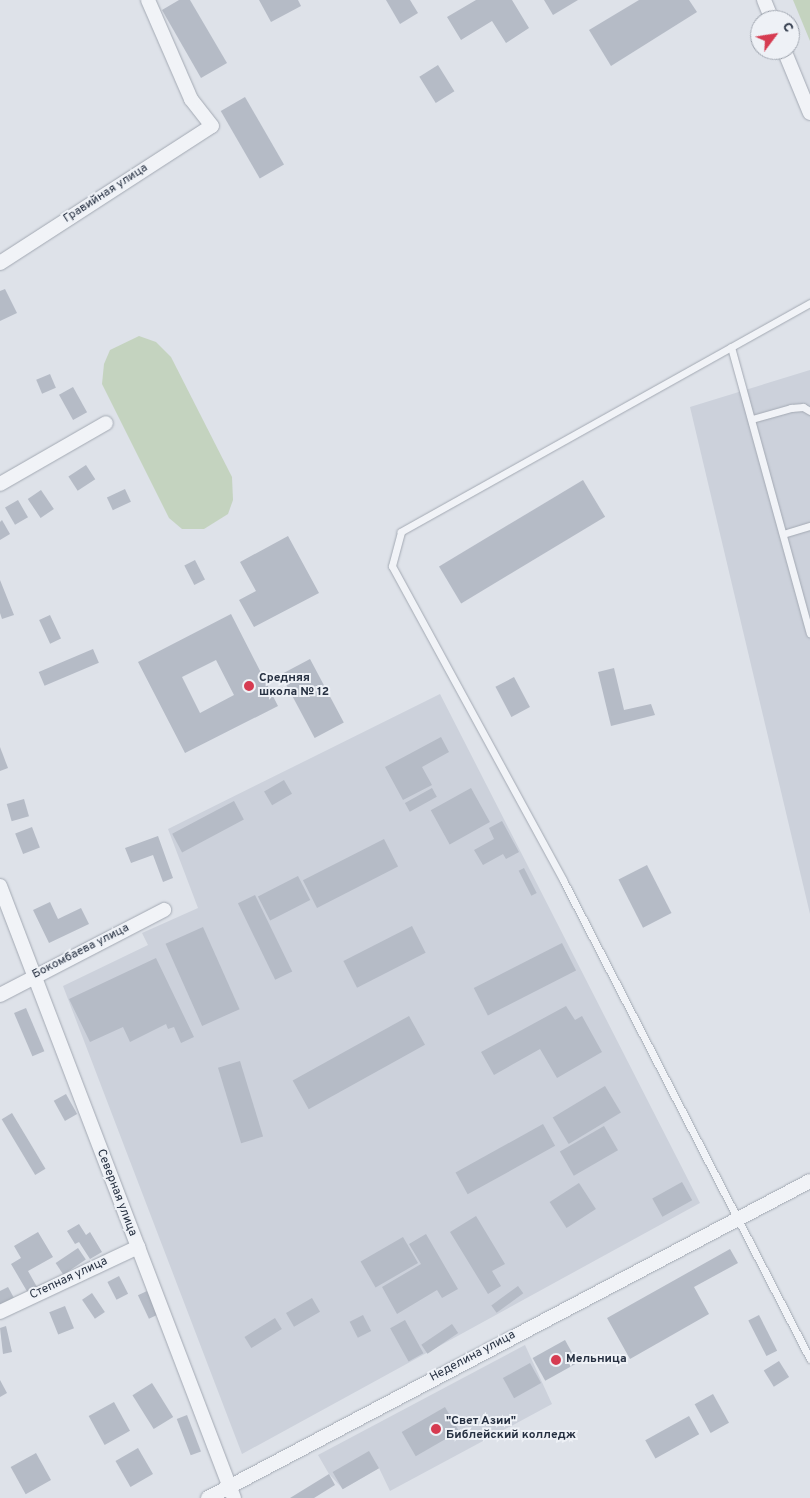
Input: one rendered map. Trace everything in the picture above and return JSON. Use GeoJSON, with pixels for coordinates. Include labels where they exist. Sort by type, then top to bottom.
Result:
{"type":"FeatureCollection","features":[{"type":"Feature","properties":{"kind":"street","name":"Гравийная улица"},"geometry":{"type":"LineString","coordinates":[[0,263],[212,126],[191,99],[148,0]]}},
{"type":"Feature","properties":{"kind":"street"},"geometry":{"type":"LineString","coordinates":[[788,60],[810,113]]}},
{"type":"Feature","properties":{"kind":"street"},"geometry":{"type":"LineString","coordinates":[[0,484],[106,423]]}},
{"type":"Feature","properties":{"kind":"street","name":"Северная улица"},"geometry":{"type":"LineString","coordinates":[[0,886],[232,1492]]}},
{"type":"Feature","properties":{"kind":"street","name":"Бокомбаева улица"},"geometry":{"type":"LineString","coordinates":[[0,995],[33,976],[164,910]]}},
{"type":"Feature","properties":{"kind":"street","name":"Неделина улица"},"geometry":{"type":"LineString","coordinates":[[208,1498],[232,1492],[738,1217],[810,1181]]}},
{"type":"Feature","properties":{"kind":"street","name":"Степная улица"},"geometry":{"type":"LineString","coordinates":[[0,1312],[138,1247]]}},
{"type":"Feature","properties":{"kind":"lane"},"geometry":{"type":"LineString","coordinates":[[810,303],[401,532],[392,566],[563,880],[810,1359]]}},
{"type":"Feature","properties":{"kind":"lane"},"geometry":{"type":"LineString","coordinates":[[731,347],[810,633]]}},
{"type":"Feature","properties":{"kind":"lane"},"geometry":{"type":"LineString","coordinates":[[752,419],[791,408],[803,407],[810,411]]}},
{"type":"Feature","properties":{"kind":"lane"},"geometry":{"type":"LineString","coordinates":[[783,534],[810,526]]}},
{"type":"Feature","properties":{"kind":"shaded area"},"geometry":{"type":"Polygon","coordinates":[[[810,370],[810,914],[690,407],[810,370]]]}},
{"type":"Feature","properties":{"kind":"shaded area"},"geometry":{"type":"Polygon","coordinates":[[[440,694],[700,1203],[242,1454],[63,986],[148,945],[142,933],[198,908],[168,829],[440,694]]]}},
{"type":"Feature","properties":{"kind":"shaded area","name":"\"Свет Азии\" Библейский колледж"},"geometry":{"type":"Polygon","coordinates":[[[525,1345],[552,1404],[390,1491],[379,1468],[343,1489],[329,1474],[318,1455],[525,1345]]]}},
{"type":"Feature","properties":{"kind":"green space"},"geometry":{"type":"Polygon","coordinates":[[[793,0],[810,0],[810,41],[800,17],[800,10],[797,10],[793,0]]]}},
{"type":"Feature","properties":{"kind":"green space"},"geometry":{"type":"Polygon","coordinates":[[[139,336],[156,342],[171,357],[232,477],[233,500],[228,514],[204,529],[182,529],[169,518],[102,384],[104,364],[110,350],[139,336]]]}},
{"type":"Feature","properties":{"kind":"building"},"geometry":{"type":"Polygon","coordinates":[[[179,0],[190,0],[227,63],[201,78],[162,10],[179,0]]]}},
{"type":"Feature","properties":{"kind":"building"},"geometry":{"type":"Polygon","coordinates":[[[259,0],[298,0],[301,6],[271,22],[259,0]]]}},
{"type":"Feature","properties":{"kind":"building"},"geometry":{"type":"Polygon","coordinates":[[[386,0],[410,0],[418,13],[400,24],[386,0]]]}},
{"type":"Feature","properties":{"kind":"building"},"geometry":{"type":"Polygon","coordinates":[[[476,0],[512,0],[529,28],[506,43],[492,21],[461,40],[447,17],[476,0]]]}},
{"type":"Feature","properties":{"kind":"building"},"geometry":{"type":"Polygon","coordinates":[[[544,0],[578,0],[553,15],[544,0]]]}},
{"type":"Feature","properties":{"kind":"building"},"geometry":{"type":"Polygon","coordinates":[[[639,0],[689,0],[697,12],[611,66],[589,30],[639,0]]]}},
{"type":"Feature","properties":{"kind":"building"},"geometry":{"type":"Polygon","coordinates":[[[438,65],[454,91],[436,103],[419,77],[438,65]]]}},
{"type":"Feature","properties":{"kind":"building"},"geometry":{"type":"Polygon","coordinates":[[[245,97],[284,165],[260,179],[221,111],[245,97]]]}},
{"type":"Feature","properties":{"kind":"building"},"geometry":{"type":"Polygon","coordinates":[[[5,289],[17,313],[0,321],[0,291],[5,289]]]}},
{"type":"Feature","properties":{"kind":"building"},"geometry":{"type":"Polygon","coordinates":[[[50,374],[56,388],[42,394],[36,380],[50,374]]]}},
{"type":"Feature","properties":{"kind":"building"},"geometry":{"type":"Polygon","coordinates":[[[73,387],[87,412],[73,420],[59,395],[73,387]]]}},
{"type":"Feature","properties":{"kind":"building"},"geometry":{"type":"Polygon","coordinates":[[[86,465],[95,479],[78,491],[68,476],[86,465]]]}},
{"type":"Feature","properties":{"kind":"building"},"geometry":{"type":"Polygon","coordinates":[[[583,480],[605,517],[461,603],[439,567],[583,480]]]}},
{"type":"Feature","properties":{"kind":"building"},"geometry":{"type":"Polygon","coordinates":[[[125,489],[131,502],[113,510],[107,497],[125,489]]]}},
{"type":"Feature","properties":{"kind":"building"},"geometry":{"type":"Polygon","coordinates":[[[41,490],[54,509],[41,518],[28,499],[41,490]]]}},
{"type":"Feature","properties":{"kind":"building"},"geometry":{"type":"Polygon","coordinates":[[[18,500],[28,517],[15,525],[5,508],[18,500]]]}},
{"type":"Feature","properties":{"kind":"building"},"geometry":{"type":"Polygon","coordinates":[[[2,520],[10,534],[0,540],[0,522],[2,520]]]}},
{"type":"Feature","properties":{"kind":"building"},"geometry":{"type":"Polygon","coordinates":[[[288,536],[319,593],[254,627],[239,600],[256,591],[240,562],[288,536]]]}},
{"type":"Feature","properties":{"kind":"building"},"geometry":{"type":"Polygon","coordinates":[[[195,560],[205,580],[194,585],[184,565],[195,560]]]}},
{"type":"Feature","properties":{"kind":"building"},"geometry":{"type":"Polygon","coordinates":[[[0,580],[14,615],[2,619],[0,613],[0,580]]]}},
{"type":"Feature","properties":{"kind":"building","name":"Средняя школа № 12"},"geometry":{"type":"Polygon","coordinates":[[[231,614],[278,706],[185,753],[138,662],[231,614]],[[216,660],[182,677],[200,713],[234,695],[216,660]]]}},
{"type":"Feature","properties":{"kind":"building"},"geometry":{"type":"Polygon","coordinates":[[[50,615],[61,639],[50,644],[39,620],[50,615]]]}},
{"type":"Feature","properties":{"kind":"building"},"geometry":{"type":"Polygon","coordinates":[[[93,649],[99,663],[45,686],[39,672],[93,649]]]}},
{"type":"Feature","properties":{"kind":"building"},"geometry":{"type":"Polygon","coordinates":[[[310,659],[344,723],[315,738],[281,674],[310,659]]]}},
{"type":"Feature","properties":{"kind":"building"},"geometry":{"type":"Polygon","coordinates":[[[614,668],[624,710],[651,704],[655,715],[611,726],[598,672],[614,668]]]}},
{"type":"Feature","properties":{"kind":"building"},"geometry":{"type":"Polygon","coordinates":[[[514,677],[530,707],[511,717],[495,687],[514,677]]]}},
{"type":"Feature","properties":{"kind":"building"},"geometry":{"type":"Polygon","coordinates":[[[441,737],[449,752],[422,767],[432,785],[403,800],[385,767],[441,737]]]}},
{"type":"Feature","properties":{"kind":"building"},"geometry":{"type":"Polygon","coordinates":[[[0,747],[8,768],[0,771],[0,747]]]}},
{"type":"Feature","properties":{"kind":"building"},"geometry":{"type":"Polygon","coordinates":[[[284,780],[292,794],[272,805],[264,792],[284,780]]]}},
{"type":"Feature","properties":{"kind":"building"},"geometry":{"type":"Polygon","coordinates":[[[432,788],[437,797],[410,812],[405,803],[432,788]]]}},
{"type":"Feature","properties":{"kind":"building"},"geometry":{"type":"Polygon","coordinates":[[[471,788],[490,822],[450,844],[431,810],[471,788]]]}},
{"type":"Feature","properties":{"kind":"building"},"geometry":{"type":"Polygon","coordinates":[[[24,799],[29,816],[12,821],[7,804],[24,799]]]}},
{"type":"Feature","properties":{"kind":"building"},"geometry":{"type":"Polygon","coordinates":[[[234,801],[244,820],[182,852],[172,834],[234,801]]]}},
{"type":"Feature","properties":{"kind":"building"},"geometry":{"type":"Polygon","coordinates":[[[502,821],[519,852],[506,859],[503,854],[483,865],[474,850],[494,839],[489,828],[502,821]]]}},
{"type":"Feature","properties":{"kind":"building"},"geometry":{"type":"Polygon","coordinates":[[[32,827],[40,848],[23,854],[15,833],[32,827]]]}},
{"type":"Feature","properties":{"kind":"building"},"geometry":{"type":"Polygon","coordinates":[[[158,836],[173,878],[163,882],[153,855],[131,863],[125,848],[158,836]]]}},
{"type":"Feature","properties":{"kind":"building"},"geometry":{"type":"Polygon","coordinates":[[[384,839],[398,867],[317,908],[303,880],[384,839]]]}},
{"type":"Feature","properties":{"kind":"building"},"geometry":{"type":"Polygon","coordinates":[[[647,865],[672,913],[643,928],[618,880],[647,865]]]}},
{"type":"Feature","properties":{"kind":"building"},"geometry":{"type":"Polygon","coordinates":[[[524,868],[537,893],[531,896],[519,871],[524,868]]]}},
{"type":"Feature","properties":{"kind":"building"},"geometry":{"type":"Polygon","coordinates":[[[298,876],[310,900],[270,920],[258,896],[298,876]]]}},
{"type":"Feature","properties":{"kind":"building"},"geometry":{"type":"Polygon","coordinates":[[[255,895],[292,971],[275,980],[238,903],[255,895]]]}},
{"type":"Feature","properties":{"kind":"building"},"geometry":{"type":"Polygon","coordinates":[[[50,902],[58,919],[81,908],[89,924],[49,943],[33,910],[50,902]]]}},
{"type":"Feature","properties":{"kind":"building"},"geometry":{"type":"Polygon","coordinates":[[[412,926],[426,953],[357,988],[343,961],[412,926]]]}},
{"type":"Feature","properties":{"kind":"building"},"geometry":{"type":"Polygon","coordinates":[[[203,927],[240,1009],[202,1026],[166,944],[203,927]]]}},
{"type":"Feature","properties":{"kind":"building"},"geometry":{"type":"Polygon","coordinates":[[[562,943],[576,971],[488,1016],[474,988],[562,943]]]}},
{"type":"Feature","properties":{"kind":"building"},"geometry":{"type":"Polygon","coordinates":[[[156,958],[194,1037],[181,1043],[174,1027],[168,1029],[166,1024],[130,1042],[123,1027],[90,1042],[69,999],[156,958]]]}},
{"type":"Feature","properties":{"kind":"building"},"geometry":{"type":"Polygon","coordinates":[[[566,1006],[575,1020],[582,1016],[602,1052],[557,1078],[540,1049],[494,1075],[481,1052],[566,1006]]]}},
{"type":"Feature","properties":{"kind":"building"},"geometry":{"type":"Polygon","coordinates":[[[26,1008],[44,1051],[32,1056],[14,1013],[26,1008]]]}},
{"type":"Feature","properties":{"kind":"building"},"geometry":{"type":"Polygon","coordinates":[[[409,1016],[425,1045],[309,1109],[293,1080],[409,1016]]]}},
{"type":"Feature","properties":{"kind":"building"},"geometry":{"type":"Polygon","coordinates":[[[240,1061],[263,1137],[241,1143],[218,1068],[240,1061]]]}},
{"type":"Feature","properties":{"kind":"building"},"geometry":{"type":"Polygon","coordinates":[[[605,1086],[621,1113],[569,1144],[553,1117],[605,1086]]]}},
{"type":"Feature","properties":{"kind":"building"},"geometry":{"type":"Polygon","coordinates":[[[66,1094],[77,1114],[65,1121],[54,1101],[66,1094]]]}},
{"type":"Feature","properties":{"kind":"building"},"geometry":{"type":"Polygon","coordinates":[[[12,1113],[45,1169],[35,1175],[2,1119],[12,1113]]]}},
{"type":"Feature","properties":{"kind":"building"},"geometry":{"type":"Polygon","coordinates":[[[543,1124],[555,1146],[468,1194],[456,1172],[543,1124]]]}},
{"type":"Feature","properties":{"kind":"building"},"geometry":{"type":"Polygon","coordinates":[[[604,1126],[618,1150],[574,1176],[560,1152],[604,1126]]]}},
{"type":"Feature","properties":{"kind":"building"},"geometry":{"type":"Polygon","coordinates":[[[682,1182],[692,1200],[662,1217],[652,1198],[682,1182]]]}},
{"type":"Feature","properties":{"kind":"building"},"geometry":{"type":"Polygon","coordinates":[[[579,1183],[596,1209],[567,1228],[550,1202],[579,1183]]]}},
{"type":"Feature","properties":{"kind":"building"},"geometry":{"type":"Polygon","coordinates":[[[476,1216],[505,1264],[492,1271],[501,1286],[488,1294],[450,1232],[476,1216]]]}},
{"type":"Feature","properties":{"kind":"building"},"geometry":{"type":"Polygon","coordinates":[[[79,1224],[86,1235],[90,1232],[102,1252],[90,1259],[79,1242],[75,1244],[67,1231],[79,1224]]]}},
{"type":"Feature","properties":{"kind":"building"},"geometry":{"type":"Polygon","coordinates":[[[38,1232],[53,1257],[28,1271],[37,1287],[28,1293],[11,1264],[21,1258],[14,1246],[38,1232]]]}},
{"type":"Feature","properties":{"kind":"building"},"geometry":{"type":"Polygon","coordinates":[[[426,1234],[458,1289],[442,1298],[437,1290],[397,1314],[382,1287],[421,1264],[409,1244],[426,1234]]]}},
{"type":"Feature","properties":{"kind":"building"},"geometry":{"type":"Polygon","coordinates":[[[403,1237],[418,1263],[376,1287],[361,1262],[403,1237]]]}},
{"type":"Feature","properties":{"kind":"building"},"geometry":{"type":"Polygon","coordinates":[[[78,1248],[86,1260],[63,1275],[56,1263],[78,1248]]]}},
{"type":"Feature","properties":{"kind":"building"},"geometry":{"type":"Polygon","coordinates":[[[730,1249],[738,1263],[694,1287],[709,1314],[630,1359],[607,1318],[730,1249]]]}},
{"type":"Feature","properties":{"kind":"building"},"geometry":{"type":"Polygon","coordinates":[[[119,1276],[128,1294],[116,1300],[107,1282],[119,1276]]]}},
{"type":"Feature","properties":{"kind":"building"},"geometry":{"type":"Polygon","coordinates":[[[518,1286],[523,1293],[497,1313],[491,1305],[518,1286]]]}},
{"type":"Feature","properties":{"kind":"building"},"geometry":{"type":"Polygon","coordinates":[[[8,1287],[14,1298],[0,1306],[0,1291],[8,1287]]]}},
{"type":"Feature","properties":{"kind":"building"},"geometry":{"type":"Polygon","coordinates":[[[147,1291],[158,1315],[149,1319],[138,1295],[147,1291]]]}},
{"type":"Feature","properties":{"kind":"building"},"geometry":{"type":"Polygon","coordinates":[[[92,1293],[105,1312],[95,1319],[82,1300],[92,1293]]]}},
{"type":"Feature","properties":{"kind":"building"},"geometry":{"type":"Polygon","coordinates":[[[312,1298],[320,1312],[294,1327],[286,1313],[312,1298]]]}},
{"type":"Feature","properties":{"kind":"building"},"geometry":{"type":"Polygon","coordinates":[[[65,1306],[74,1328],[58,1335],[49,1312],[65,1306]]]}},
{"type":"Feature","properties":{"kind":"building"},"geometry":{"type":"Polygon","coordinates":[[[363,1315],[371,1331],[358,1338],[350,1322],[363,1315]]]}},
{"type":"Feature","properties":{"kind":"building"},"geometry":{"type":"Polygon","coordinates":[[[759,1315],[777,1351],[766,1356],[748,1320],[759,1315]]]}},
{"type":"Feature","properties":{"kind":"building"},"geometry":{"type":"Polygon","coordinates":[[[275,1318],[282,1329],[251,1348],[244,1337],[275,1318]]]}},
{"type":"Feature","properties":{"kind":"building"},"geometry":{"type":"Polygon","coordinates":[[[405,1320],[423,1353],[409,1361],[390,1328],[405,1320]]]}},
{"type":"Feature","properties":{"kind":"building"},"geometry":{"type":"Polygon","coordinates":[[[452,1324],[458,1333],[427,1354],[421,1345],[452,1324]]]}},
{"type":"Feature","properties":{"kind":"building"},"geometry":{"type":"Polygon","coordinates":[[[6,1326],[12,1352],[3,1354],[0,1328],[6,1326]]]}},
{"type":"Feature","properties":{"kind":"building","name":"Мельница"},"geometry":{"type":"Polygon","coordinates":[[[565,1340],[578,1363],[545,1381],[533,1358],[565,1340]]]}},
{"type":"Feature","properties":{"kind":"building"},"geometry":{"type":"Polygon","coordinates":[[[779,1361],[789,1377],[774,1387],[764,1371],[779,1361]]]}},
{"type":"Feature","properties":{"kind":"building"},"geometry":{"type":"Polygon","coordinates":[[[530,1363],[541,1383],[514,1398],[503,1378],[530,1363]]]}},
{"type":"Feature","properties":{"kind":"building"},"geometry":{"type":"Polygon","coordinates":[[[0,1380],[7,1393],[0,1397],[0,1380]]]}},
{"type":"Feature","properties":{"kind":"building"},"geometry":{"type":"Polygon","coordinates":[[[152,1383],[173,1417],[154,1429],[132,1395],[152,1383]]]}},
{"type":"Feature","properties":{"kind":"building"},"geometry":{"type":"Polygon","coordinates":[[[713,1394],[729,1423],[711,1433],[695,1404],[713,1394]]]}},
{"type":"Feature","properties":{"kind":"building"},"geometry":{"type":"Polygon","coordinates":[[[114,1402],[130,1431],[105,1445],[89,1416],[114,1402]]]}},
{"type":"Feature","properties":{"kind":"building"},"geometry":{"type":"Polygon","coordinates":[[[445,1407],[459,1431],[416,1456],[402,1432],[445,1407]]]}},
{"type":"Feature","properties":{"kind":"building"},"geometry":{"type":"Polygon","coordinates":[[[187,1415],[201,1451],[191,1455],[177,1419],[187,1415]]]}},
{"type":"Feature","properties":{"kind":"building"},"geometry":{"type":"Polygon","coordinates":[[[689,1416],[699,1434],[655,1459],[645,1440],[689,1416]]]}},
{"type":"Feature","properties":{"kind":"building"},"geometry":{"type":"Polygon","coordinates":[[[138,1448],[153,1474],[130,1487],[115,1461],[138,1448]]]}},
{"type":"Feature","properties":{"kind":"building"},"geometry":{"type":"Polygon","coordinates":[[[369,1451],[379,1468],[343,1489],[333,1472],[369,1451]]]}},
{"type":"Feature","properties":{"kind":"building"},"geometry":{"type":"Polygon","coordinates":[[[36,1453],[51,1480],[26,1494],[11,1467],[36,1453]]]}},
{"type":"Feature","properties":{"kind":"building"},"geometry":{"type":"Polygon","coordinates":[[[329,1474],[335,1485],[314,1498],[290,1498],[329,1474]]]}},
{"type":"Feature","properties":{"kind":"place","name":"Средняя школа № 12"},"geometry":{"type":"Point","coordinates":[249,686]}},
{"type":"Feature","properties":{"kind":"place","name":"Мельница"},"geometry":{"type":"Point","coordinates":[556,1360]}},
{"type":"Feature","properties":{"kind":"place","name":"\"Свет Азии\" Библейский колледж"},"geometry":{"type":"Point","coordinates":[436,1429]}}]}
